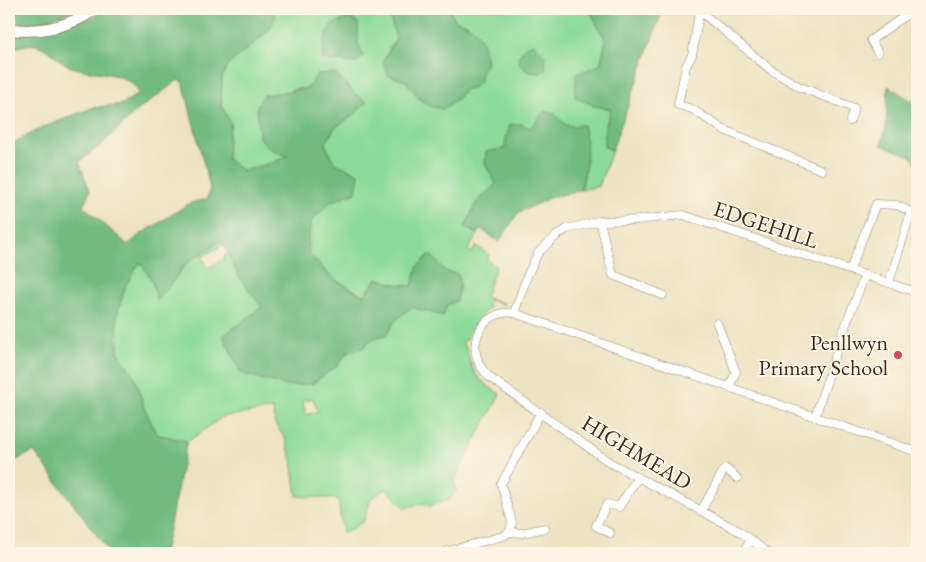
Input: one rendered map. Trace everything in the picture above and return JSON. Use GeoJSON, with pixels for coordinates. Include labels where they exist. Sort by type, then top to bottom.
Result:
{"type":"FeatureCollection","features":[{"type":"Feature","properties":{"kind":"main road"},"geometry":{"type":"LineString","coordinates":[[9,29],[33,30],[52,28],[70,22],[96,9]]}},
{"type":"Feature","properties":{"kind":"street"},"geometry":{"type":"LineString","coordinates":[[700,10],[770,70],[800,87],[854,108],[850,122]]}},
{"type":"Feature","properties":{"kind":"street"},"geometry":{"type":"LineString","coordinates":[[700,10],[692,55],[686,66],[678,105],[692,109],[724,130],[822,170]]}},
{"type":"Feature","properties":{"kind":"street"},"geometry":{"type":"LineString","coordinates":[[878,53],[871,40],[911,10],[917,18]]}},
{"type":"Feature","properties":{"kind":"street"},"geometry":{"type":"LineString","coordinates":[[850,270],[876,204],[897,205],[911,212],[889,283]]}},
{"type":"Feature","properties":{"kind":"street","name":"EDGEHILL"},"geometry":{"type":"LineString","coordinates":[[514,313],[538,253],[556,236],[567,230],[600,220],[637,220],[682,215],[916,292]]}},
{"type":"Feature","properties":{"kind":"street"},"geometry":{"type":"LineString","coordinates":[[600,220],[613,275],[663,295]]}},
{"type":"Feature","properties":{"kind":"street"},"geometry":{"type":"LineString","coordinates":[[815,417],[843,332],[866,275]]}},
{"type":"Feature","properties":{"kind":"street","name":"HIGHMEAD"},"geometry":{"type":"LineString","coordinates":[[514,313],[504,312],[496,314],[483,325],[479,332],[476,342],[478,362],[489,377],[609,462],[739,531],[768,553]]}},
{"type":"Feature","properties":{"kind":"street"},"geometry":{"type":"LineString","coordinates":[[514,313],[917,452]]}},
{"type":"Feature","properties":{"kind":"street"},"geometry":{"type":"LineString","coordinates":[[717,323],[736,372],[729,387]]}},
{"type":"Feature","properties":{"kind":"street"},"geometry":{"type":"LineString","coordinates":[[510,532],[512,522],[501,484],[541,412]]}},
{"type":"Feature","properties":{"kind":"street"},"geometry":{"type":"LineString","coordinates":[[702,511],[725,468],[737,478]]}},
{"type":"Feature","properties":{"kind":"street"},"geometry":{"type":"LineString","coordinates":[[610,533],[596,526],[607,504],[620,507],[638,477]]}},
{"type":"Feature","properties":{"kind":"street"},"geometry":{"type":"LineString","coordinates":[[441,553],[503,536],[510,532],[522,533],[545,528]]}},
{"type":"Feature","properties":{"kind":"street"},"geometry":{"type":"LineString","coordinates":[[743,553],[751,540]]}},
{"type":"Feature","properties":{"kind":"street"},"geometry":{"type":"LineString","coordinates":[[472,545],[474,553]]}},
{"type":"Feature","properties":{"kind":"green space"},"geometry":{"type":"Polygon","coordinates":[[[15,9],[77,9],[38,23],[18,23],[15,9]]]}},
{"type":"Feature","properties":{"kind":"green space"},"geometry":{"type":"Polygon","coordinates":[[[104,9],[267,9],[276,16],[269,30],[226,67],[222,79],[221,105],[231,124],[228,136],[227,159],[243,171],[272,163],[287,156],[271,149],[259,138],[257,106],[264,95],[308,88],[317,74],[335,73],[356,95],[367,102],[350,118],[335,127],[325,145],[335,163],[359,174],[356,192],[330,202],[311,222],[308,243],[309,254],[332,278],[364,296],[377,278],[394,284],[412,286],[418,266],[430,254],[446,272],[458,274],[460,285],[456,301],[447,305],[443,316],[411,307],[395,321],[386,335],[371,339],[364,347],[347,353],[337,366],[312,384],[287,386],[241,373],[223,336],[262,307],[239,277],[222,240],[188,262],[157,301],[152,280],[140,262],[126,285],[117,314],[118,352],[135,378],[144,407],[156,434],[187,441],[164,553],[110,553],[34,451],[9,464],[9,145],[44,127],[92,108],[123,104],[139,93],[134,85],[127,80],[118,76],[69,66],[49,51],[36,45],[9,49],[9,33],[92,18],[104,9]],[[178,80],[138,110],[102,144],[79,162],[90,191],[83,206],[128,245],[137,237],[190,203],[207,199],[210,188],[183,82],[178,80]]]}},
{"type":"Feature","properties":{"kind":"green space"},"geometry":{"type":"Polygon","coordinates":[[[267,9],[388,9],[396,39],[389,49],[396,78],[406,81],[420,99],[457,99],[464,90],[474,87],[467,24],[455,20],[451,12],[444,9],[589,9],[606,41],[600,65],[595,106],[611,109],[605,128],[604,146],[612,150],[599,186],[581,190],[586,157],[583,125],[567,126],[552,112],[544,112],[530,129],[521,124],[506,138],[506,148],[496,151],[485,164],[497,184],[476,203],[465,227],[478,234],[468,250],[472,253],[476,246],[489,255],[487,260],[496,266],[485,297],[505,304],[489,300],[487,304],[490,306],[474,324],[466,340],[463,340],[463,346],[466,347],[473,370],[481,380],[500,394],[454,480],[456,490],[449,500],[429,506],[423,503],[405,508],[386,489],[371,498],[364,521],[343,534],[338,499],[297,496],[292,460],[285,438],[275,424],[273,409],[222,417],[187,442],[156,434],[144,407],[135,378],[118,352],[117,314],[126,285],[140,261],[152,280],[157,300],[188,262],[222,239],[224,244],[202,257],[208,268],[225,258],[225,255],[228,253],[239,277],[262,307],[337,366],[347,353],[364,347],[371,339],[386,335],[395,321],[411,307],[447,305],[460,285],[458,274],[446,272],[430,255],[418,266],[412,286],[394,284],[377,278],[365,296],[332,278],[309,254],[308,243],[311,222],[330,202],[356,192],[359,174],[335,163],[325,144],[335,127],[350,118],[367,102],[356,95],[335,73],[308,88],[293,89],[271,149],[287,156],[272,163],[243,171],[227,159],[228,136],[231,124],[221,105],[222,79],[226,67],[276,16],[267,9]],[[357,30],[322,59],[356,63],[357,30]],[[313,398],[302,402],[307,415],[318,411],[313,398]]]}},
{"type":"Feature","properties":{"kind":"green space"},"geometry":{"type":"Polygon","coordinates":[[[388,9],[444,9],[451,12],[455,20],[470,27],[482,41],[486,55],[487,64],[481,71],[480,82],[474,87],[464,90],[457,99],[443,109],[430,106],[420,99],[406,81],[388,75],[383,61],[396,39],[388,9]]]}},
{"type":"Feature","properties":{"kind":"green space"},"geometry":{"type":"Polygon","coordinates":[[[589,9],[663,9],[612,150],[604,146],[605,128],[611,109],[595,106],[575,97],[576,74],[600,65],[606,41],[589,9]]]}},
{"type":"Feature","properties":{"kind":"green space"},"geometry":{"type":"Polygon","coordinates":[[[350,18],[358,23],[358,43],[364,56],[356,63],[322,59],[324,41],[331,25],[350,18]]]}},
{"type":"Feature","properties":{"kind":"green space"},"geometry":{"type":"Polygon","coordinates":[[[534,44],[545,56],[546,68],[541,73],[526,70],[521,65],[518,57],[527,45],[534,44]]]}},
{"type":"Feature","properties":{"kind":"green space"},"geometry":{"type":"Polygon","coordinates":[[[888,86],[917,104],[917,165],[911,156],[881,145],[886,128],[888,86]]]}},
{"type":"Feature","properties":{"kind":"green space"},"geometry":{"type":"Polygon","coordinates":[[[544,112],[552,112],[567,126],[583,125],[586,158],[581,190],[549,198],[518,213],[499,242],[481,229],[478,234],[465,227],[476,203],[496,184],[485,164],[486,152],[505,148],[510,125],[521,124],[530,128],[544,112]]]}},
{"type":"Feature","properties":{"kind":"place","name":"Penllwyn Primary School"},"geometry":{"type":"Point","coordinates":[898,355]}}]}
